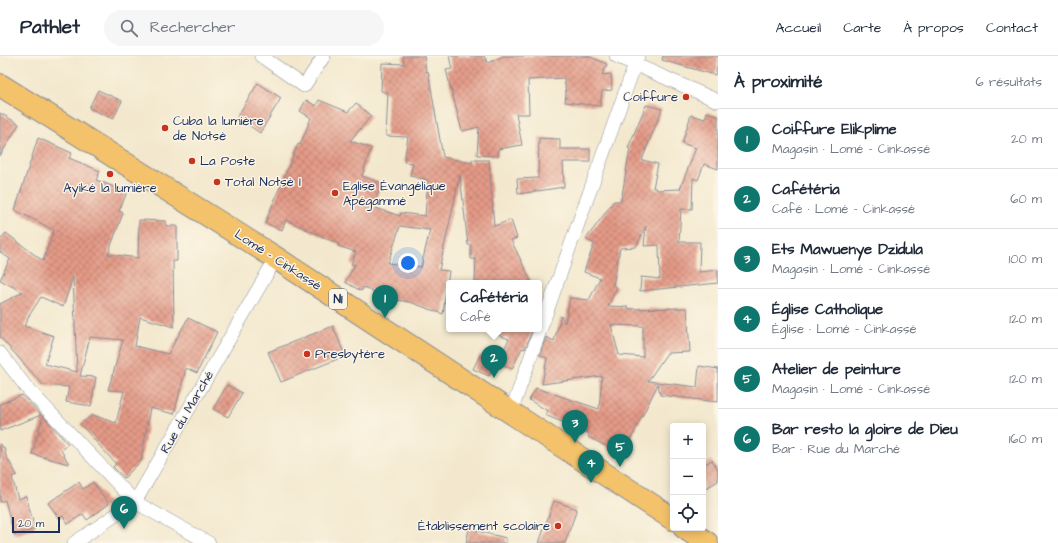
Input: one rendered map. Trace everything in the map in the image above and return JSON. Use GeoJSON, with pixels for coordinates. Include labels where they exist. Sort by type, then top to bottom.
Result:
{"type":"FeatureCollection","features":[{"type":"Feature","properties":{"kind":"highway","name":"Lomé - Cinkassé"},"geometry":{"type":"LineString","coordinates":[[0,85],[276,258],[670,517]]}},
{"type":"Feature","properties":{"kind":"highway"},"geometry":{"type":"LineString","coordinates":[[689,531],[707,543]]}},
{"type":"Feature","properties":{"kind":"street"},"geometry":{"type":"LineString","coordinates":[[261,56],[304,86],[324,56]]}},
{"type":"Feature","properties":{"kind":"street"},"geometry":{"type":"LineString","coordinates":[[616,56],[636,60],[718,101]]}},
{"type":"Feature","properties":{"kind":"street"},"geometry":{"type":"LineString","coordinates":[[542,325],[636,60]]}},
{"type":"Feature","properties":{"kind":"street","name":"Rue du Marché"},"geometry":{"type":"LineString","coordinates":[[74,543],[136,502],[276,258]]}},
{"type":"Feature","properties":{"kind":"street"},"geometry":{"type":"LineString","coordinates":[[511,412],[539,332]]}},
{"type":"Feature","properties":{"kind":"street"},"geometry":{"type":"LineString","coordinates":[[0,353],[27,388],[136,502],[209,543]]}},
{"type":"Feature","properties":{"kind":"building"},"geometry":{"type":"Polygon","coordinates":[[[403,56],[424,56],[443,157],[472,163],[472,160],[489,160],[494,226],[511,220],[517,238],[511,240],[531,280],[475,280],[476,259],[471,259],[471,245],[468,245],[460,175],[439,270],[449,271],[448,280],[446,280],[443,314],[410,302],[390,299],[364,287],[361,291],[345,282],[355,265],[351,264],[356,252],[338,246],[339,244],[286,220],[282,230],[265,223],[298,144],[300,145],[311,118],[300,111],[306,100],[316,106],[319,100],[348,112],[356,103],[371,116],[350,141],[371,148],[362,176],[382,183],[373,207],[400,216],[401,213],[425,216],[428,180],[410,176],[413,163],[404,162],[408,137],[386,136],[388,93],[381,91],[382,63],[404,64],[403,56]],[[400,226],[388,263],[421,267],[430,230],[400,226]]]}},
{"type":"Feature","properties":{"kind":"building"},"geometry":{"type":"Polygon","coordinates":[[[449,56],[484,56],[488,63],[503,56],[588,56],[607,64],[602,75],[611,74],[612,90],[602,91],[600,106],[565,102],[566,93],[564,78],[528,80],[529,114],[516,114],[522,145],[498,149],[498,156],[477,155],[479,127],[462,131],[446,70],[452,69],[449,56]]]}},
{"type":"Feature","properties":{"kind":"building"},"geometry":{"type":"Polygon","coordinates":[[[663,56],[718,56],[718,64],[715,75],[662,60],[663,56]]]}},
{"type":"Feature","properties":{"kind":"building"},"geometry":{"type":"Polygon","coordinates":[[[258,83],[281,98],[260,133],[237,117],[258,83]]]}},
{"type":"Feature","properties":{"kind":"building"},"geometry":{"type":"Polygon","coordinates":[[[98,90],[122,101],[113,119],[89,108],[98,90]]]}},
{"type":"Feature","properties":{"kind":"building"},"geometry":{"type":"Polygon","coordinates":[[[646,105],[662,109],[642,160],[658,164],[653,188],[656,188],[657,190],[680,189],[696,148],[682,143],[691,115],[705,119],[707,112],[718,116],[718,169],[704,164],[698,180],[693,178],[692,209],[681,209],[679,242],[700,242],[699,272],[718,270],[718,283],[640,291],[641,277],[660,279],[659,245],[644,246],[646,226],[636,247],[620,248],[613,285],[617,287],[608,306],[628,307],[629,309],[687,308],[690,352],[667,353],[648,381],[697,387],[699,366],[718,369],[718,402],[660,395],[658,384],[622,457],[607,448],[608,447],[588,437],[589,433],[545,415],[548,411],[529,400],[536,388],[599,409],[602,376],[542,384],[547,358],[540,355],[546,337],[554,341],[561,316],[565,323],[570,298],[589,300],[600,278],[584,272],[594,244],[586,239],[614,201],[621,201],[630,149],[628,148],[646,105]],[[611,325],[619,355],[643,357],[643,326],[611,325]]]}},
{"type":"Feature","properties":{"kind":"building"},"geometry":{"type":"Polygon","coordinates":[[[0,113],[19,124],[0,156],[0,113]]]}},
{"type":"Feature","properties":{"kind":"building"},"geometry":{"type":"Polygon","coordinates":[[[38,138],[72,153],[69,158],[100,171],[96,180],[127,192],[119,211],[123,213],[108,254],[138,258],[139,220],[166,221],[166,226],[177,226],[177,261],[173,261],[174,327],[140,317],[135,346],[168,354],[188,318],[217,332],[197,373],[186,368],[174,414],[150,408],[141,461],[124,478],[113,467],[116,464],[80,424],[93,415],[116,423],[124,391],[108,390],[123,340],[90,337],[80,376],[96,377],[91,406],[66,402],[69,387],[43,385],[0,337],[0,304],[23,292],[0,280],[10,259],[0,252],[0,240],[6,233],[43,261],[54,230],[15,210],[38,138]],[[73,277],[63,307],[41,297],[24,326],[54,336],[45,364],[77,372],[73,277]]]}},
{"type":"Feature","properties":{"kind":"building"},"geometry":{"type":"Polygon","coordinates":[[[539,138],[560,139],[560,149],[590,149],[590,162],[563,162],[564,187],[518,194],[517,179],[538,178],[539,138]]]}},
{"type":"Feature","properties":{"kind":"building","name":"Presbytère"},"geometry":{"type":"Polygon","coordinates":[[[333,326],[345,356],[281,382],[268,352],[333,326]]]}},
{"type":"Feature","properties":{"kind":"building"},"geometry":{"type":"Polygon","coordinates":[[[490,332],[532,332],[525,349],[522,348],[512,369],[498,362],[509,339],[490,332]]]}},
{"type":"Feature","properties":{"kind":"building"},"geometry":{"type":"Polygon","coordinates":[[[480,355],[495,362],[489,376],[473,369],[480,355]]]}},
{"type":"Feature","properties":{"kind":"building"},"geometry":{"type":"Polygon","coordinates":[[[227,385],[242,393],[228,417],[213,409],[227,385]]]}},
{"type":"Feature","properties":{"kind":"building"},"geometry":{"type":"Polygon","coordinates":[[[22,395],[41,415],[0,431],[0,404],[22,395]]]}},
{"type":"Feature","properties":{"kind":"building"},"geometry":{"type":"Polygon","coordinates":[[[43,416],[68,444],[61,450],[69,464],[32,454],[43,416]]]}},
{"type":"Feature","properties":{"kind":"building"},"geometry":{"type":"Polygon","coordinates":[[[0,444],[4,447],[6,456],[17,475],[12,477],[18,499],[26,496],[35,529],[14,535],[5,500],[0,502],[0,444]]]}},
{"type":"Feature","properties":{"kind":"building"},"geometry":{"type":"Polygon","coordinates":[[[712,460],[718,470],[718,481],[706,488],[706,463],[712,460]]]}},
{"type":"Feature","properties":{"kind":"building"},"geometry":{"type":"Polygon","coordinates":[[[79,482],[83,489],[93,482],[109,504],[87,520],[83,514],[68,524],[63,516],[59,518],[48,503],[79,482]]]}},
{"type":"Feature","properties":{"kind":"building","name":"Établissement scolaire"},"geometry":{"type":"Polygon","coordinates":[[[554,501],[577,509],[565,543],[539,543],[554,501]]]}},
{"type":"Feature","properties":{"kind":"building"},"geometry":{"type":"Polygon","coordinates":[[[469,529],[506,538],[506,543],[466,543],[469,529]]]}},
{"type":"Feature","properties":{"kind":"place","name":"Coiffure"},"geometry":{"type":"Point","coordinates":[686,97]}},
{"type":"Feature","properties":{"kind":"place","name":"Cuba la lumière de Notsè"},"geometry":{"type":"Point","coordinates":[165,128]}},
{"type":"Feature","properties":{"kind":"place","name":"La Poste"},"geometry":{"type":"Point","coordinates":[192,161]}},
{"type":"Feature","properties":{"kind":"place","name":"Ayiké la lumière"},"geometry":{"type":"Point","coordinates":[110,174]}},
{"type":"Feature","properties":{"kind":"place","name":"Total Notsè I"},"geometry":{"type":"Point","coordinates":[217,182]}},
{"type":"Feature","properties":{"kind":"place","name":"Eglise Évangélique Apégammé"},"geometry":{"type":"Point","coordinates":[335,193]}},
{"type":"Feature","properties":{"kind":"place","name":"Coiffure Elikplime"},"geometry":{"type":"Point","coordinates":[385,318]}},
{"type":"Feature","properties":{"kind":"place","name":"Presbytère"},"geometry":{"type":"Point","coordinates":[307,354]}},
{"type":"Feature","properties":{"kind":"place","name":"Cafétéria"},"geometry":{"type":"Point","coordinates":[494,378]}},
{"type":"Feature","properties":{"kind":"place","name":"Ets Mawuenye Dzidula"},"geometry":{"type":"Point","coordinates":[575,443]}},
{"type":"Feature","properties":{"kind":"place","name":"Atelier de peinture"},"geometry":{"type":"Point","coordinates":[620,467]}},
{"type":"Feature","properties":{"kind":"place","name":"Église Catholique"},"geometry":{"type":"Point","coordinates":[591,483]}},
{"type":"Feature","properties":{"kind":"place","name":"Établissement scolaire"},"geometry":{"type":"Point","coordinates":[558,526]}},
{"type":"Feature","properties":{"kind":"place","name":"Bar resto la gloire de Dieu"},"geometry":{"type":"Point","coordinates":[124,529]}}]}
